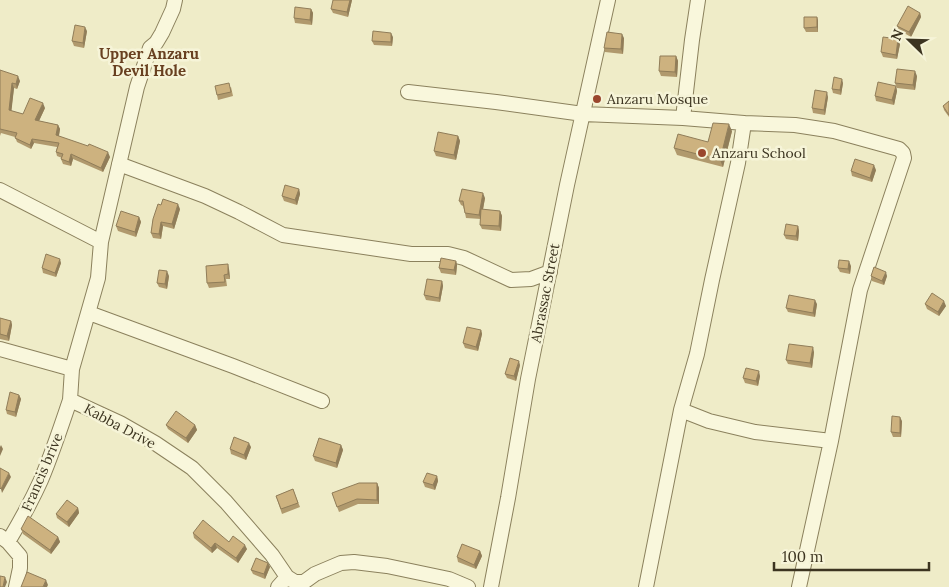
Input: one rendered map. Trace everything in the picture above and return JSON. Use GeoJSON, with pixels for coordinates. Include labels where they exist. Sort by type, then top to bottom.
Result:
{"type":"FeatureCollection","features":[{"type":"Feature","properties":{"kind":"street","name":"Kabba Drive"},"geometry":{"type":"LineString","coordinates":[[175,0],[162,33],[150,48],[136,87],[101,242],[98,278],[72,369],[70,400],[120,423],[155,443],[192,468],[226,502],[272,555],[282,582]]}},
{"type":"Feature","properties":{"kind":"street","name":"Abrassac Street"},"geometry":{"type":"LineString","coordinates":[[491,587],[528,379],[567,185],[608,0]]}},
{"type":"Feature","properties":{"kind":"street"},"geometry":{"type":"LineString","coordinates":[[683,118],[698,0]]}},
{"type":"Feature","properties":{"kind":"street"},"geometry":{"type":"LineString","coordinates":[[408,92],[583,114],[683,118],[744,124],[795,125],[834,131],[899,149],[903,153],[904,158],[860,290],[831,441],[799,587]]}},
{"type":"Feature","properties":{"kind":"street"},"geometry":{"type":"LineString","coordinates":[[646,587],[681,410],[697,354],[738,163],[744,124]]}},
{"type":"Feature","properties":{"kind":"street"},"geometry":{"type":"LineString","coordinates":[[120,164],[205,196],[284,235],[411,254],[448,254],[464,258],[511,280],[531,279],[550,272]]}},
{"type":"Feature","properties":{"kind":"street"},"geometry":{"type":"LineString","coordinates":[[0,190],[101,242]]}},
{"type":"Feature","properties":{"kind":"street"},"geometry":{"type":"LineString","coordinates":[[89,313],[322,401]]}},
{"type":"Feature","properties":{"kind":"street"},"geometry":{"type":"LineString","coordinates":[[0,349],[72,369]]}},
{"type":"Feature","properties":{"kind":"street","name":"Francis brive"},"geometry":{"type":"LineString","coordinates":[[4,539],[27,508],[41,479],[70,400]]}},
{"type":"Feature","properties":{"kind":"street"},"geometry":{"type":"LineString","coordinates":[[681,410],[709,421],[755,432],[831,441]]}},
{"type":"Feature","properties":{"kind":"street"},"geometry":{"type":"LineString","coordinates":[[4,539],[20,556],[20,568],[16,587]]}},
{"type":"Feature","properties":{"kind":"street"},"geometry":{"type":"LineString","coordinates":[[282,582],[304,582],[315,574],[341,563],[354,562],[387,566],[449,579],[468,587]]}},
{"type":"Feature","properties":{"kind":"building"},"geometry":{"type":"Polygon","coordinates":[[[333,0],[350,0],[347,12],[331,9],[333,0]]]}},
{"type":"Feature","properties":{"kind":"building"},"geometry":{"type":"Polygon","coordinates":[[[908,6],[920,13],[909,32],[897,26],[908,6]]]}},
{"type":"Feature","properties":{"kind":"building"},"geometry":{"type":"Polygon","coordinates":[[[295,7],[311,9],[310,20],[294,18],[295,7]]]}},
{"type":"Feature","properties":{"kind":"building"},"geometry":{"type":"Polygon","coordinates":[[[804,17],[817,17],[817,27],[804,28],[804,17]]]}},
{"type":"Feature","properties":{"kind":"building"},"geometry":{"type":"Polygon","coordinates":[[[75,25],[85,27],[83,43],[72,41],[75,25]]]}},
{"type":"Feature","properties":{"kind":"building"},"geometry":{"type":"Polygon","coordinates":[[[373,31],[391,33],[391,42],[372,41],[373,31]]]}},
{"type":"Feature","properties":{"kind":"building"},"geometry":{"type":"Polygon","coordinates":[[[607,32],[622,34],[621,49],[604,48],[607,32]]]}},
{"type":"Feature","properties":{"kind":"building"},"geometry":{"type":"Polygon","coordinates":[[[883,37],[898,39],[896,55],[881,52],[883,37]]]}},
{"type":"Feature","properties":{"kind":"building"},"geometry":{"type":"Polygon","coordinates":[[[660,56],[676,56],[675,72],[659,71],[660,56]]]}},
{"type":"Feature","properties":{"kind":"building"},"geometry":{"type":"Polygon","coordinates":[[[897,69],[915,71],[913,85],[895,83],[897,69]]]}},
{"type":"Feature","properties":{"kind":"building"},"geometry":{"type":"Polygon","coordinates":[[[0,70],[18,76],[16,84],[12,83],[9,110],[23,114],[30,98],[43,103],[35,120],[58,125],[56,135],[88,146],[89,144],[108,152],[101,168],[71,154],[69,162],[61,159],[63,154],[56,152],[59,143],[32,139],[30,145],[15,138],[17,133],[0,129],[0,70]]]}},
{"type":"Feature","properties":{"kind":"building"},"geometry":{"type":"Polygon","coordinates":[[[834,77],[842,79],[840,90],[832,89],[834,77]]]}},
{"type":"Feature","properties":{"kind":"building"},"geometry":{"type":"Polygon","coordinates":[[[878,82],[896,86],[892,100],[875,96],[878,82]]]}},
{"type":"Feature","properties":{"kind":"building"},"geometry":{"type":"Polygon","coordinates":[[[229,83],[231,92],[217,95],[215,86],[229,83]]]}},
{"type":"Feature","properties":{"kind":"building"},"geometry":{"type":"Polygon","coordinates":[[[815,90],[827,92],[824,110],[812,108],[815,90]]]}},
{"type":"Feature","properties":{"kind":"building"},"geometry":{"type":"Polygon","coordinates":[[[949,101],[949,115],[943,106],[949,101]]]}},
{"type":"Feature","properties":{"kind":"building"},"geometry":{"type":"Polygon","coordinates":[[[713,123],[729,124],[720,160],[674,148],[678,134],[708,142],[713,123]]]}},
{"type":"Feature","properties":{"kind":"building"},"geometry":{"type":"Polygon","coordinates":[[[438,132],[458,136],[454,155],[434,151],[438,132]]]}},
{"type":"Feature","properties":{"kind":"building"},"geometry":{"type":"Polygon","coordinates":[[[855,159],[874,165],[870,178],[851,171],[855,159]]]}},
{"type":"Feature","properties":{"kind":"building"},"geometry":{"type":"Polygon","coordinates":[[[285,185],[299,189],[295,200],[282,196],[285,185]]]}},
{"type":"Feature","properties":{"kind":"building"},"geometry":{"type":"Polygon","coordinates":[[[462,189],[483,193],[479,215],[465,213],[463,201],[459,201],[462,189]]]}},
{"type":"Feature","properties":{"kind":"building"},"geometry":{"type":"Polygon","coordinates":[[[163,199],[178,204],[172,224],[161,222],[159,234],[151,233],[158,204],[161,205],[163,199]]]}},
{"type":"Feature","properties":{"kind":"building"},"geometry":{"type":"Polygon","coordinates":[[[481,209],[500,211],[499,226],[480,225],[481,209]]]}},
{"type":"Feature","properties":{"kind":"building"},"geometry":{"type":"Polygon","coordinates":[[[121,211],[139,217],[135,232],[116,226],[121,211]]]}},
{"type":"Feature","properties":{"kind":"building"},"geometry":{"type":"Polygon","coordinates":[[[786,224],[798,226],[796,236],[784,235],[786,224]]]}},
{"type":"Feature","properties":{"kind":"building"},"geometry":{"type":"Polygon","coordinates":[[[46,254],[60,259],[55,273],[42,268],[46,254]]]}},
{"type":"Feature","properties":{"kind":"building"},"geometry":{"type":"Polygon","coordinates":[[[441,258],[456,261],[454,270],[439,268],[441,258]]]}},
{"type":"Feature","properties":{"kind":"building"},"geometry":{"type":"Polygon","coordinates":[[[839,260],[849,261],[848,269],[838,268],[839,260]]]}},
{"type":"Feature","properties":{"kind":"building"},"geometry":{"type":"Polygon","coordinates":[[[228,264],[228,274],[224,275],[225,282],[207,283],[206,266],[228,264]]]}},
{"type":"Feature","properties":{"kind":"building"},"geometry":{"type":"Polygon","coordinates":[[[874,267],[886,272],[882,281],[871,276],[874,267]]]}},
{"type":"Feature","properties":{"kind":"building"},"geometry":{"type":"Polygon","coordinates":[[[159,270],[167,271],[165,284],[157,283],[159,270]]]}},
{"type":"Feature","properties":{"kind":"building"},"geometry":{"type":"Polygon","coordinates":[[[427,279],[442,281],[439,298],[424,295],[427,279]]]}},
{"type":"Feature","properties":{"kind":"building"},"geometry":{"type":"Polygon","coordinates":[[[932,293],[944,301],[938,312],[925,304],[932,293]]]}},
{"type":"Feature","properties":{"kind":"building"},"geometry":{"type":"Polygon","coordinates":[[[789,295],[815,300],[813,313],[786,308],[789,295]]]}},
{"type":"Feature","properties":{"kind":"building"},"geometry":{"type":"Polygon","coordinates":[[[0,318],[11,321],[7,336],[0,334],[0,318]]]}},
{"type":"Feature","properties":{"kind":"building"},"geometry":{"type":"Polygon","coordinates":[[[467,327],[481,330],[476,347],[463,343],[467,327]]]}},
{"type":"Feature","properties":{"kind":"building"},"geometry":{"type":"Polygon","coordinates":[[[789,344],[813,347],[810,363],[786,360],[789,344]]]}},
{"type":"Feature","properties":{"kind":"building"},"geometry":{"type":"Polygon","coordinates":[[[510,358],[519,361],[514,376],[505,374],[510,358]]]}},
{"type":"Feature","properties":{"kind":"building"},"geometry":{"type":"Polygon","coordinates":[[[746,368],[759,371],[756,381],[743,378],[746,368]]]}},
{"type":"Feature","properties":{"kind":"building"},"geometry":{"type":"Polygon","coordinates":[[[10,392],[19,395],[15,412],[6,410],[10,392]]]}},
{"type":"Feature","properties":{"kind":"building"},"geometry":{"type":"Polygon","coordinates":[[[176,411],[195,425],[186,438],[166,425],[176,411]]]}},
{"type":"Feature","properties":{"kind":"building"},"geometry":{"type":"Polygon","coordinates":[[[892,416],[900,417],[900,433],[891,432],[892,416]]]}},
{"type":"Feature","properties":{"kind":"building"},"geometry":{"type":"Polygon","coordinates":[[[234,437],[249,443],[244,455],[230,449],[234,437]]]}},
{"type":"Feature","properties":{"kind":"building"},"geometry":{"type":"Polygon","coordinates":[[[319,438],[341,445],[336,463],[313,456],[319,438]]]}},
{"type":"Feature","properties":{"kind":"building"},"geometry":{"type":"Polygon","coordinates":[[[0,468],[9,473],[1,489],[0,488],[0,468]]]}},
{"type":"Feature","properties":{"kind":"building"},"geometry":{"type":"Polygon","coordinates":[[[427,473],[437,476],[433,485],[423,482],[427,473]]]}},
{"type":"Feature","properties":{"kind":"building"},"geometry":{"type":"Polygon","coordinates":[[[359,483],[377,483],[377,500],[357,499],[337,507],[332,493],[359,483]]]}},
{"type":"Feature","properties":{"kind":"building"},"geometry":{"type":"Polygon","coordinates":[[[293,489],[298,503],[281,509],[276,496],[293,489]]]}},
{"type":"Feature","properties":{"kind":"building"},"geometry":{"type":"Polygon","coordinates":[[[67,500],[78,508],[67,522],[56,514],[67,500]]]}},
{"type":"Feature","properties":{"kind":"building"},"geometry":{"type":"Polygon","coordinates":[[[28,516],[58,537],[50,550],[21,529],[28,516]]]}},
{"type":"Feature","properties":{"kind":"building"},"geometry":{"type":"Polygon","coordinates":[[[203,520],[229,542],[233,536],[245,545],[236,558],[215,543],[211,548],[193,533],[203,520]]]}},
{"type":"Feature","properties":{"kind":"building"},"geometry":{"type":"Polygon","coordinates":[[[462,544],[480,551],[474,565],[457,557],[462,544]]]}},
{"type":"Feature","properties":{"kind":"building"},"geometry":{"type":"Polygon","coordinates":[[[256,558],[268,563],[264,574],[251,570],[256,558]]]}},
{"type":"Feature","properties":{"kind":"building"},"geometry":{"type":"Polygon","coordinates":[[[27,572],[46,580],[43,587],[21,587],[27,572]]]}},
{"type":"Feature","properties":{"kind":"building"},"geometry":{"type":"Polygon","coordinates":[[[0,576],[5,577],[3,587],[0,587],[0,576]]]}},
{"type":"Feature","properties":{"kind":"place","name":"Anzaru Mosque"},"geometry":{"type":"Point","coordinates":[597,99]}},
{"type":"Feature","properties":{"kind":"place","name":"Anzaru School"},"geometry":{"type":"Point","coordinates":[702,153]}},
{"type":"Feature","properties":{"kind":"district","name":"Upper Anzaru Devil Hole"},"geometry":{"type":"Point","coordinates":[149,62]}}]}
